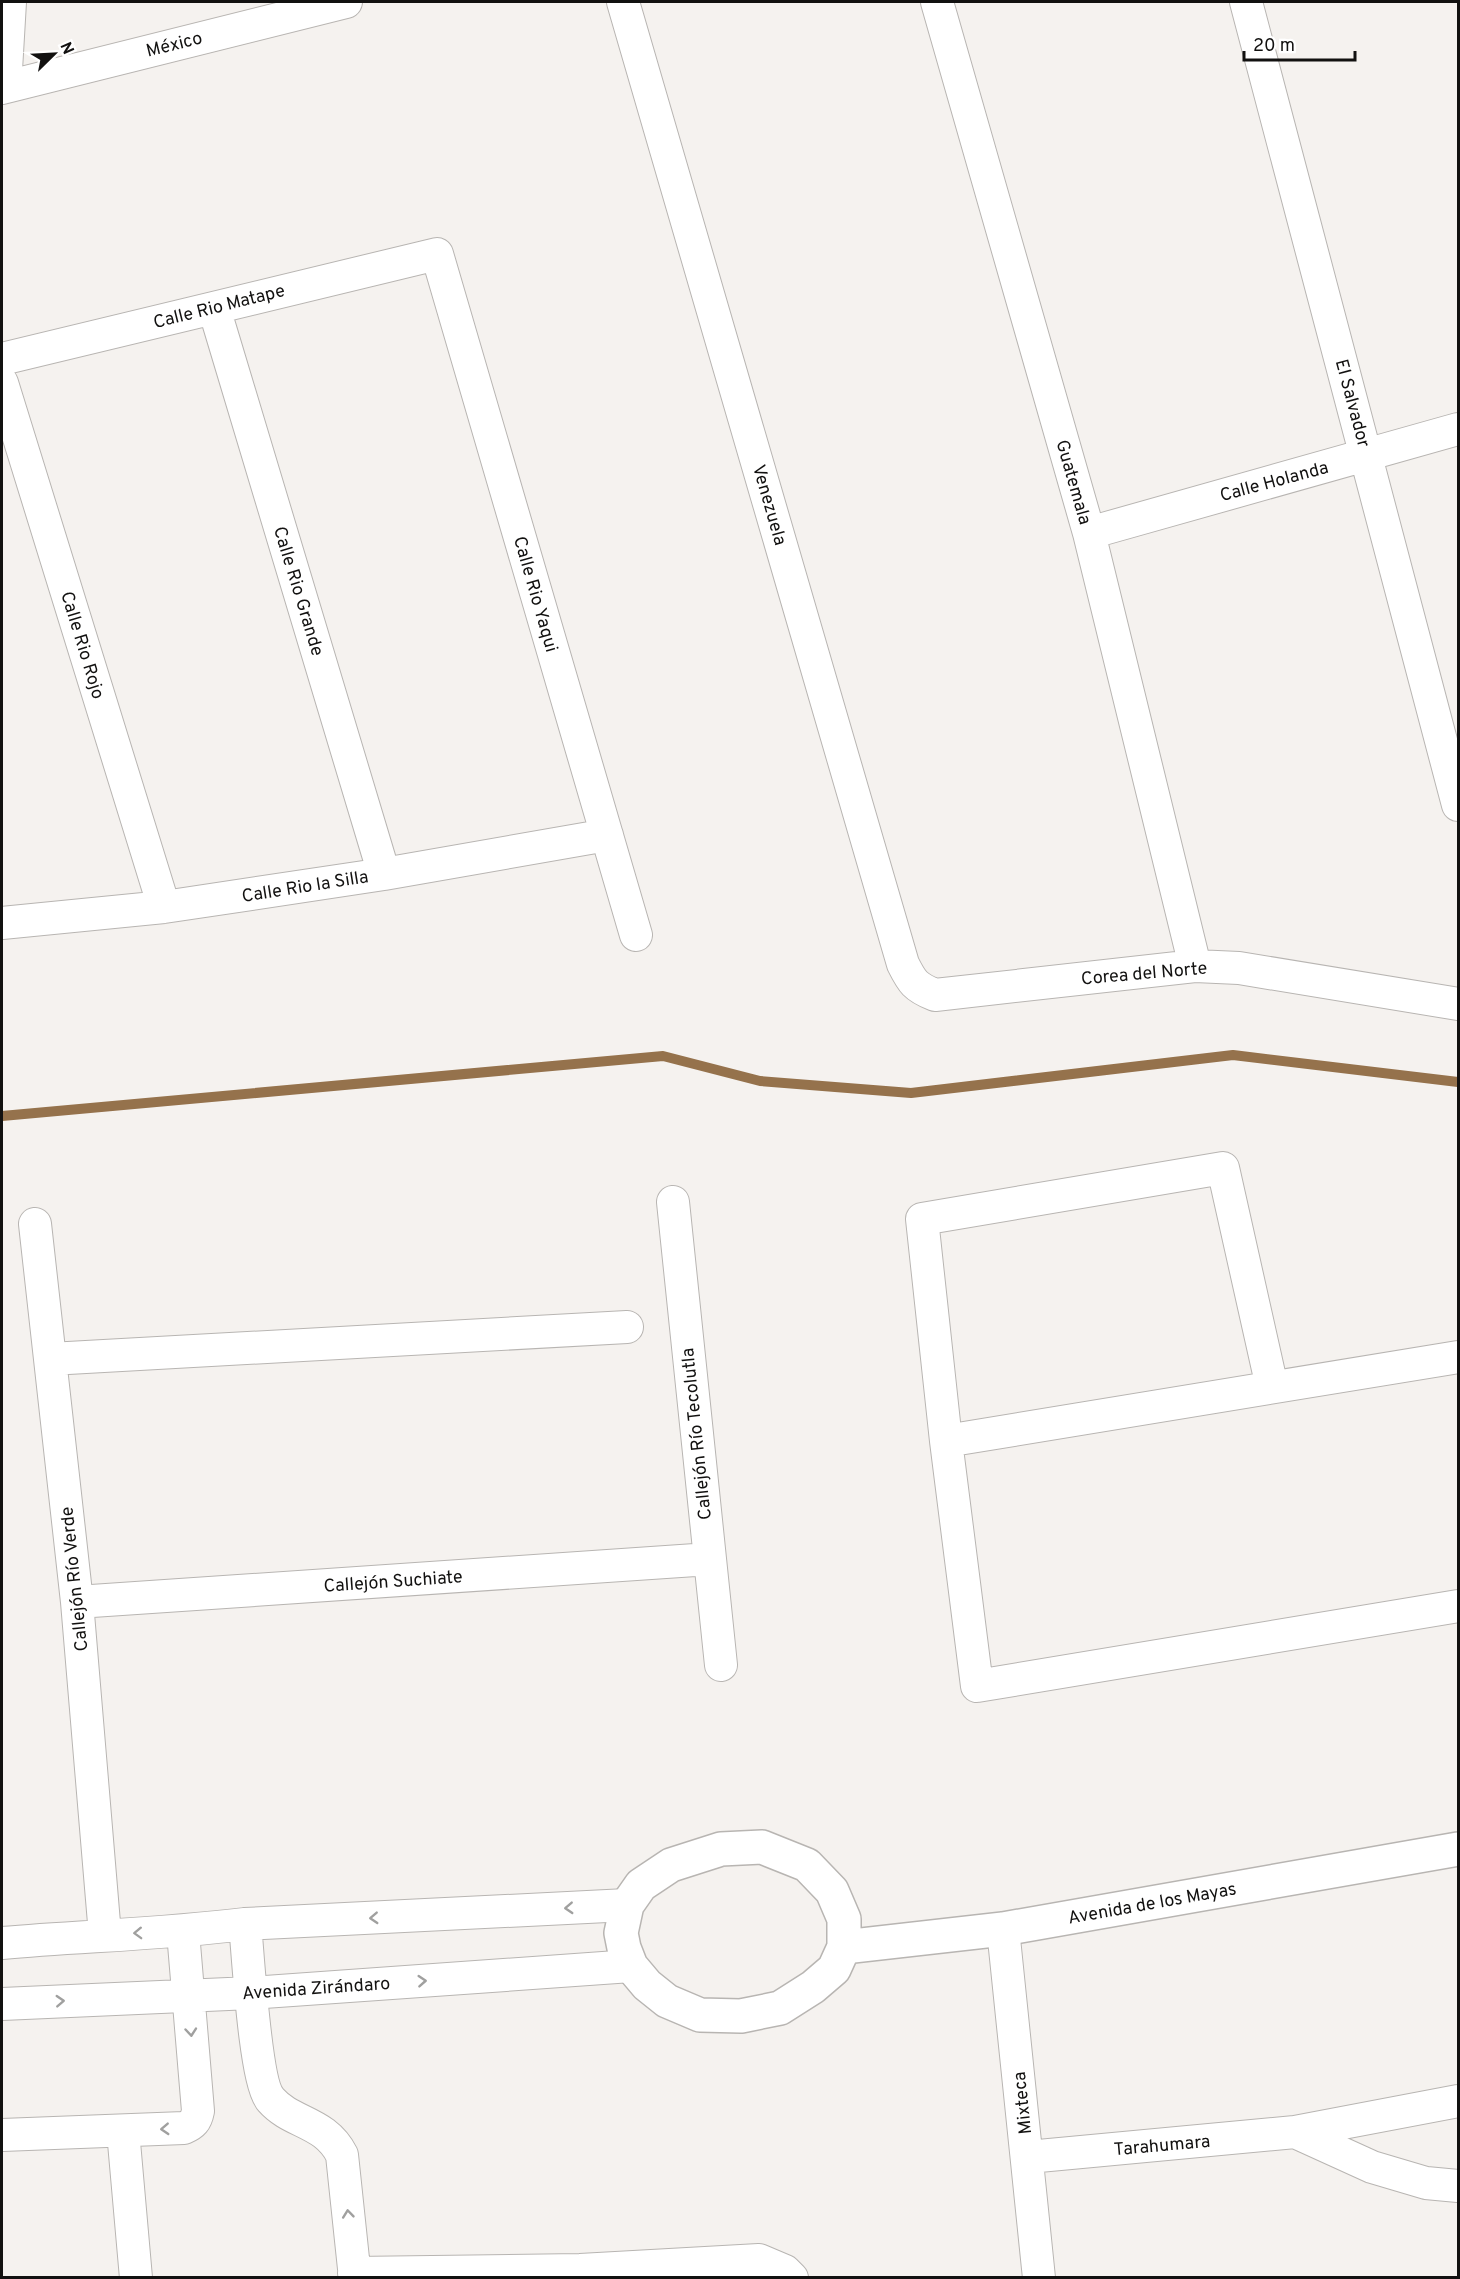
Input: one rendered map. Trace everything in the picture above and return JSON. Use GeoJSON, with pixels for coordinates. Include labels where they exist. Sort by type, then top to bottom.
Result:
{"type":"FeatureCollection","features":[{"type":"Feature","properties":{"kind":"street"},"geometry":{"type":"LineString","coordinates":[[3,87],[10,2]]}},
{"type":"Feature","properties":{"kind":"street","name":"México"},"geometry":{"type":"LineString","coordinates":[[3,87],[290,8],[346,2]]}},
{"type":"Feature","properties":{"kind":"street","name":"Venezuela"},"geometry":{"type":"LineString","coordinates":[[623,2],[903,964],[910,979],[918,988],[935,995]]}},
{"type":"Feature","properties":{"kind":"street","name":"Guatemala"},"geometry":{"type":"LineString","coordinates":[[937,2],[1089,533],[1195,966]]}},
{"type":"Feature","properties":{"kind":"street","name":"El Salvador"},"geometry":{"type":"LineString","coordinates":[[1246,2],[1458,805]]}},
{"type":"Feature","properties":{"kind":"street","name":"Calle Rio Matape"},"geometry":{"type":"LineString","coordinates":[[2,359],[437,254]]}},
{"type":"Feature","properties":{"kind":"street","name":"Calle Rio Yaqui"},"geometry":{"type":"LineString","coordinates":[[437,254],[636,935]]}},
{"type":"Feature","properties":{"kind":"street","name":"Calle Rio Grande"},"geometry":{"type":"LineString","coordinates":[[213,308],[384,874]]}},
{"type":"Feature","properties":{"kind":"street","name":"Calle Rio Rojo"},"geometry":{"type":"LineString","coordinates":[[2,383],[164,907]]}},
{"type":"Feature","properties":{"kind":"street","name":"Calle Holanda"},"geometry":{"type":"LineString","coordinates":[[1089,533],[1458,429]]}},
{"type":"Feature","properties":{"kind":"street","name":"Calle Rio la Silla"},"geometry":{"type":"LineString","coordinates":[[2,923],[164,907],[384,874],[607,835]]}},
{"type":"Feature","properties":{"kind":"street","name":"Corea del Norte"},"geometry":{"type":"LineString","coordinates":[[935,995],[1195,966],[1239,968],[1458,1004]]}},
{"type":"Feature","properties":{"kind":"street"},"geometry":{"type":"LineString","coordinates":[[1272,1388],[1223,1168],[922,1219],[946,1441],[977,1686],[1458,1605]]}},
{"type":"Feature","properties":{"kind":"street","name":"Callejón Río Tecolutla"},"geometry":{"type":"LineString","coordinates":[[673,1202],[721,1665]]}},
{"type":"Feature","properties":{"kind":"street","name":"Callejón Río Verde"},"geometry":{"type":"LineString","coordinates":[[35,1224],[77,1602],[105,1935]]}},
{"type":"Feature","properties":{"kind":"street"},"geometry":{"type":"LineString","coordinates":[[50,1359],[627,1327]]}},
{"type":"Feature","properties":{"kind":"street"},"geometry":{"type":"LineString","coordinates":[[946,1441],[1458,1357]]}},
{"type":"Feature","properties":{"kind":"street","name":"Callejón Suchiate"},"geometry":{"type":"LineString","coordinates":[[77,1602],[710,1559]]}},
{"type":"Feature","properties":{"kind":"street"},"geometry":{"type":"LineString","coordinates":[[762,1847],[807,1864],[832,1891],[844,1919],[844,1947],[834,1969],[813,1987],[780,2008],[741,2016],[700,2015],[667,2001],[647,1985],[631,1966],[621,1933],[627,1905],[641,1886],[671,1865],[721,1849],[762,1847]]}},
{"type":"Feature","properties":{"kind":"street","name":"Avenida de los Mayas"},"geometry":{"type":"LineString","coordinates":[[844,1947],[1003,1929],[1458,1850]]}},
{"type":"Feature","properties":{"kind":"street"},"geometry":{"type":"LineString","coordinates":[[2,1943],[183,1932],[245,1924],[627,1905]]}},
{"type":"Feature","properties":{"kind":"street"},"geometry":{"type":"LineString","coordinates":[[245,1924],[251,1993],[265,2092],[274,2104],[327,2134],[336,2143],[342,2155],[354,2275],[581,2274],[759,2260],[785,2271],[792,2277]]}},
{"type":"Feature","properties":{"kind":"street","name":"Mixteca"},"geometry":{"type":"LineString","coordinates":[[1003,1929],[1039,2277]]}},
{"type":"Feature","properties":{"kind":"street"},"geometry":{"type":"LineString","coordinates":[[2,2135],[184,2128],[192,2124],[198,2111],[183,1932]]}},
{"type":"Feature","properties":{"kind":"street","name":"Avenida Zirándaro"},"geometry":{"type":"LineString","coordinates":[[2,2004],[251,1993],[631,1966]]}},
{"type":"Feature","properties":{"kind":"street","name":"Tarahumara"},"geometry":{"type":"LineString","coordinates":[[1028,2157],[1295,2132],[1458,2102]]}},
{"type":"Feature","properties":{"kind":"street"},"geometry":{"type":"LineString","coordinates":[[123,2131],[136,2277]]}},
{"type":"Feature","properties":{"kind":"street","name":"Tarahumara"},"geometry":{"type":"LineString","coordinates":[[1295,2132],[1372,2167],[1426,2183],[1458,2186]]}},
{"type":"Feature","properties":{"kind":"waterway"},"geometry":{"type":"LineString","coordinates":[[2,1116],[663,1056],[760,1081],[911,1093],[1233,1055],[1458,1082]]}}]}
